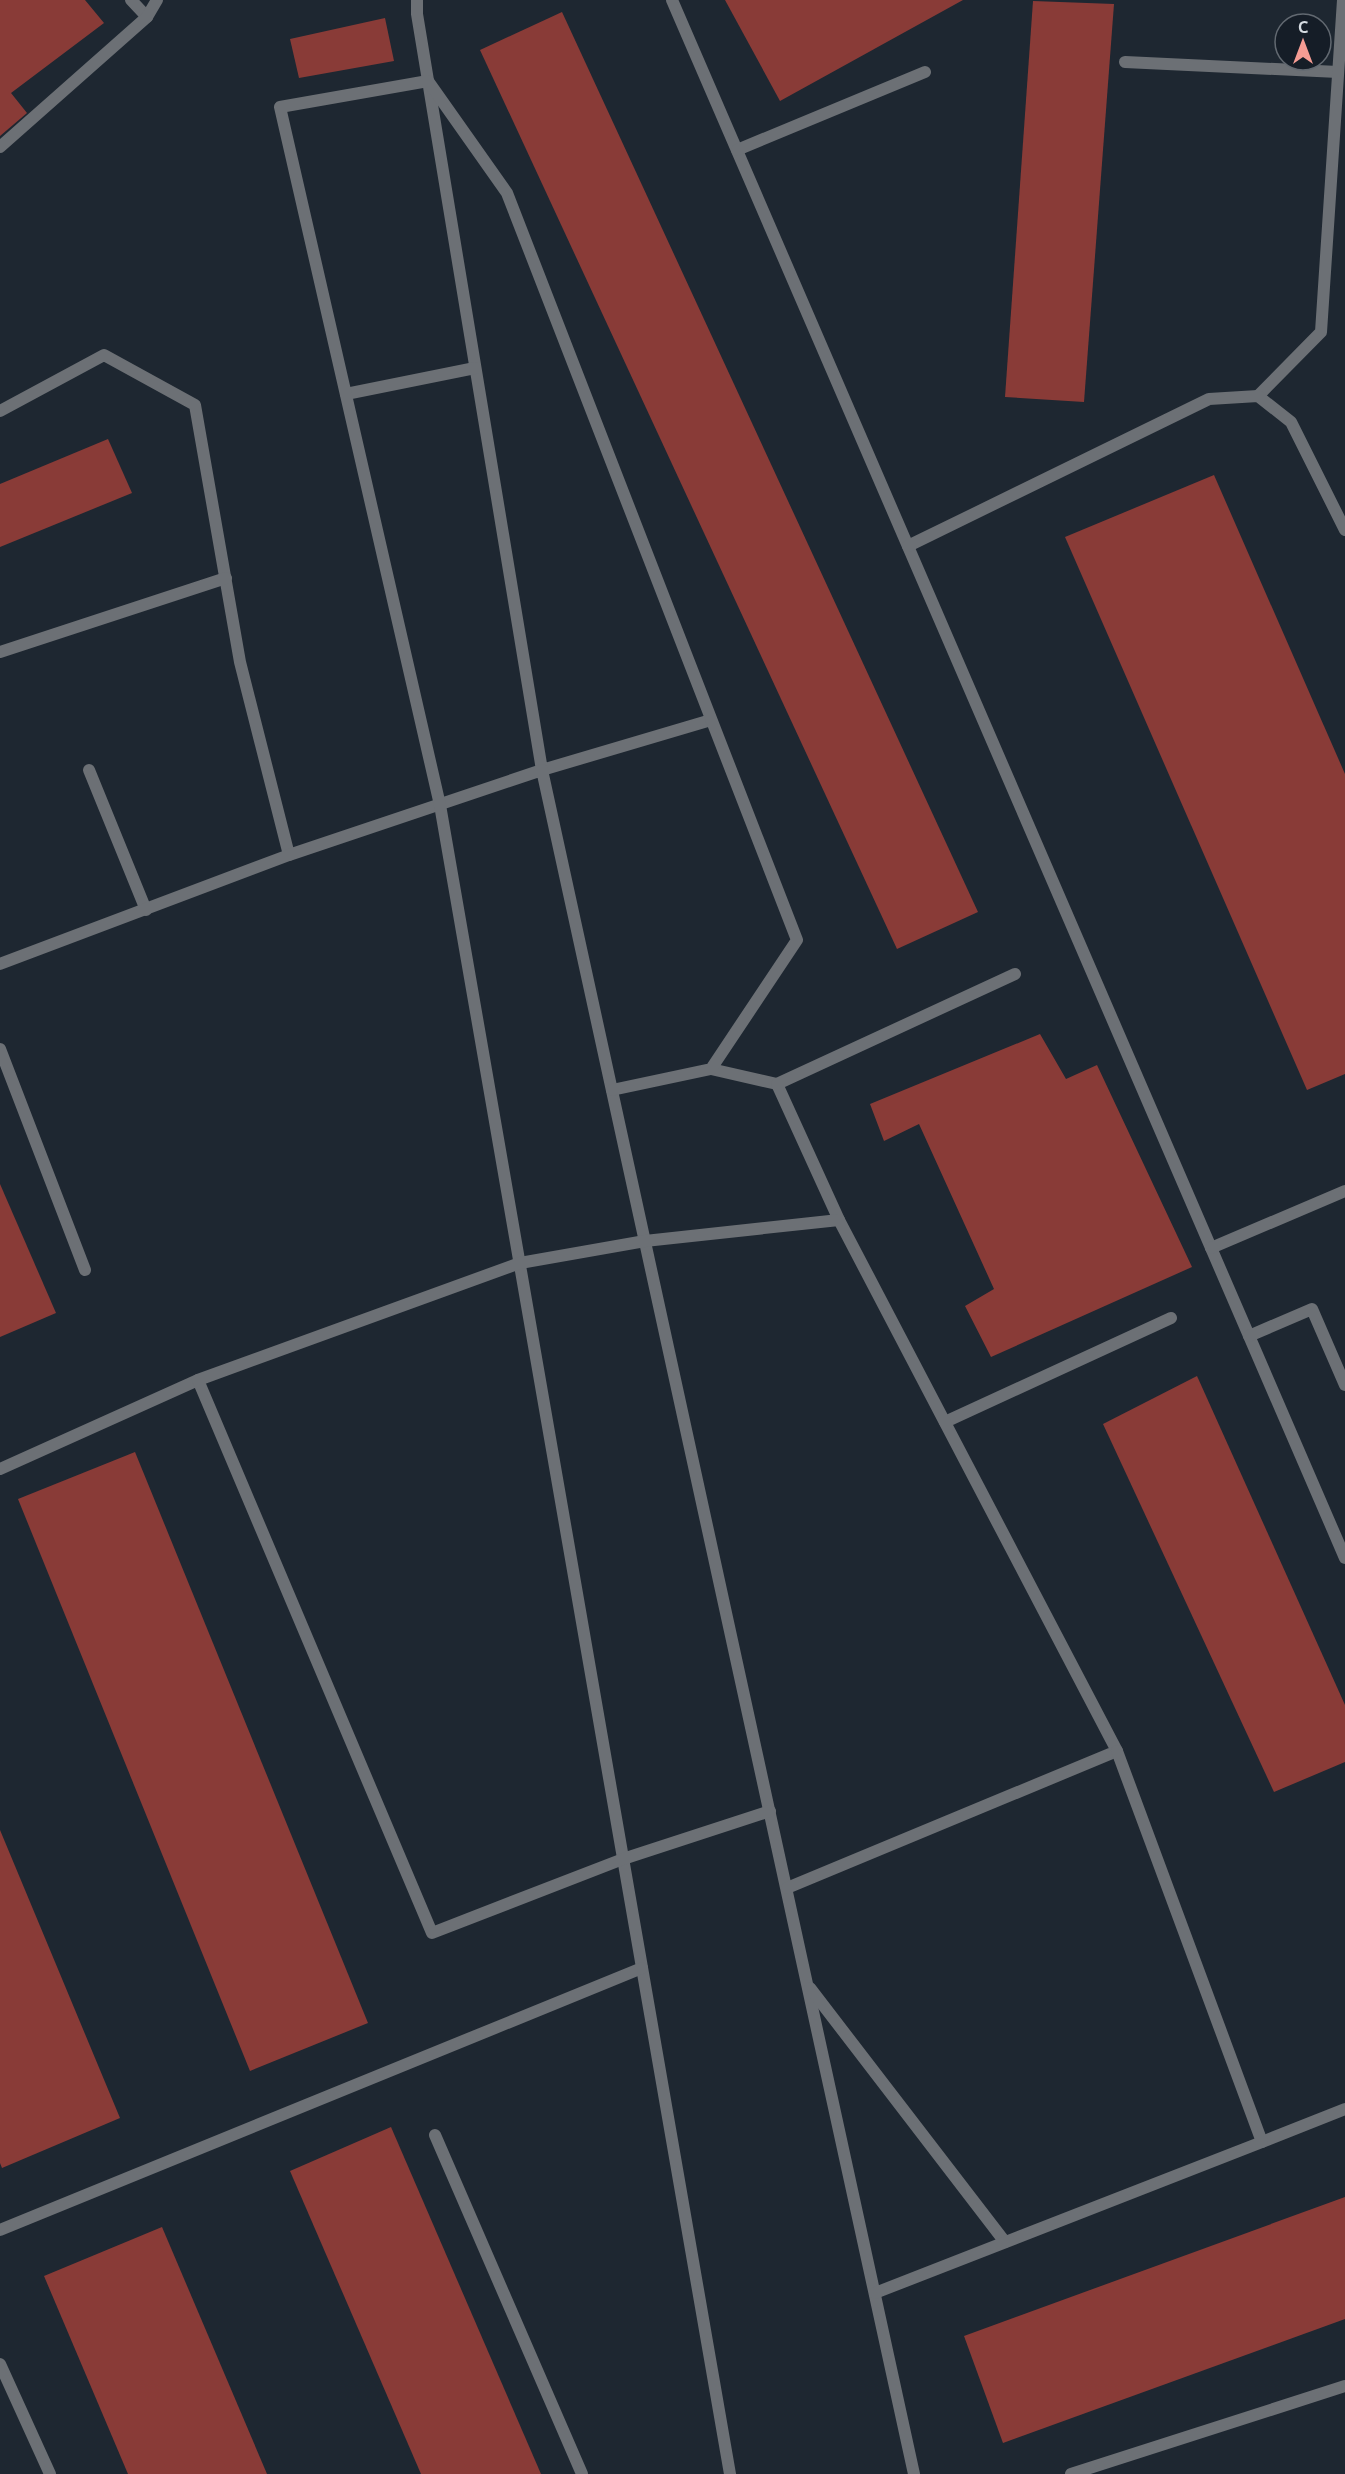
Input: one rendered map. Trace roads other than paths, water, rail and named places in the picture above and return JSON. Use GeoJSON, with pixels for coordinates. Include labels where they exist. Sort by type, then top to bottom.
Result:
{"type":"FeatureCollection","features":[{"type":"Feature","properties":{"kind":"lane"},"geometry":{"type":"LineString","coordinates":[[131,0],[147,17]]}},
{"type":"Feature","properties":{"kind":"lane"},"geometry":{"type":"LineString","coordinates":[[0,147],[147,17],[157,0]]}},
{"type":"Feature","properties":{"kind":"lane"},"geometry":{"type":"LineString","coordinates":[[417,0],[417,14],[542,770],[914,2474]]}},
{"type":"Feature","properties":{"kind":"lane"},"geometry":{"type":"LineString","coordinates":[[672,0],[1345,1558]]}},
{"type":"Feature","properties":{"kind":"lane"},"geometry":{"type":"LineString","coordinates":[[1258,396],[1321,332],[1343,0]]}},
{"type":"Feature","properties":{"kind":"lane"},"geometry":{"type":"LineString","coordinates":[[1125,62],[1338,72]]}},
{"type":"Feature","properties":{"kind":"lane"},"geometry":{"type":"LineString","coordinates":[[737,150],[926,72]]}},
{"type":"Feature","properties":{"kind":"lane"},"geometry":{"type":"LineString","coordinates":[[428,81],[280,107],[440,805],[730,2474]]}},
{"type":"Feature","properties":{"kind":"lane"},"geometry":{"type":"LineString","coordinates":[[428,81],[507,193],[797,940],[711,1069]]}},
{"type":"Feature","properties":{"kind":"lane"},"geometry":{"type":"LineString","coordinates":[[0,411],[104,354],[195,405],[240,662],[289,855]]}},
{"type":"Feature","properties":{"kind":"lane"},"geometry":{"type":"LineString","coordinates":[[346,393],[475,368]]}},
{"type":"Feature","properties":{"kind":"lane"},"geometry":{"type":"LineString","coordinates":[[908,546],[1209,399],[1258,396],[1291,422],[1345,530]]}},
{"type":"Feature","properties":{"kind":"lane"},"geometry":{"type":"LineString","coordinates":[[0,652],[226,578]]}},
{"type":"Feature","properties":{"kind":"lane"},"geometry":{"type":"LineString","coordinates":[[0,964],[289,855],[542,770],[711,720]]}},
{"type":"Feature","properties":{"kind":"lane"},"geometry":{"type":"LineString","coordinates":[[89,770],[146,910]]}},
{"type":"Feature","properties":{"kind":"lane"},"geometry":{"type":"LineString","coordinates":[[612,1090],[711,1069],[777,1084],[1015,974]]}},
{"type":"Feature","properties":{"kind":"lane"},"geometry":{"type":"LineString","coordinates":[[0,1049],[85,1270]]}},
{"type":"Feature","properties":{"kind":"lane"},"geometry":{"type":"LineString","coordinates":[[777,1084],[839,1220],[1117,1751],[1262,2142]]}},
{"type":"Feature","properties":{"kind":"lane"},"geometry":{"type":"LineString","coordinates":[[1211,1248],[1345,1191]]}},
{"type":"Feature","properties":{"kind":"lane"},"geometry":{"type":"LineString","coordinates":[[0,1469],[198,1380],[520,1263],[645,1241],[839,1220]]}},
{"type":"Feature","properties":{"kind":"lane"},"geometry":{"type":"LineString","coordinates":[[1249,1336],[1312,1309],[1345,1385]]}},
{"type":"Feature","properties":{"kind":"lane"},"geometry":{"type":"LineString","coordinates":[[945,1422],[1171,1318]]}},
{"type":"Feature","properties":{"kind":"lane"},"geometry":{"type":"LineString","coordinates":[[198,1380],[432,1933],[623,1858],[770,1811]]}},
{"type":"Feature","properties":{"kind":"lane"},"geometry":{"type":"LineString","coordinates":[[787,1888],[1117,1751]]}},
{"type":"Feature","properties":{"kind":"lane"},"geometry":{"type":"LineString","coordinates":[[0,2230],[642,1968]]}},
{"type":"Feature","properties":{"kind":"lane"},"geometry":{"type":"LineString","coordinates":[[807,1984],[1005,2242]]}},
{"type":"Feature","properties":{"kind":"lane"},"geometry":{"type":"LineString","coordinates":[[875,2293],[1345,2109]]}},
{"type":"Feature","properties":{"kind":"lane"},"geometry":{"type":"LineString","coordinates":[[435,2135],[582,2474]]}},
{"type":"Feature","properties":{"kind":"lane"},"geometry":{"type":"LineString","coordinates":[[0,2364],[50,2474]]}},
{"type":"Feature","properties":{"kind":"lane"},"geometry":{"type":"LineString","coordinates":[[1071,2474],[1345,2386]]}}]}
